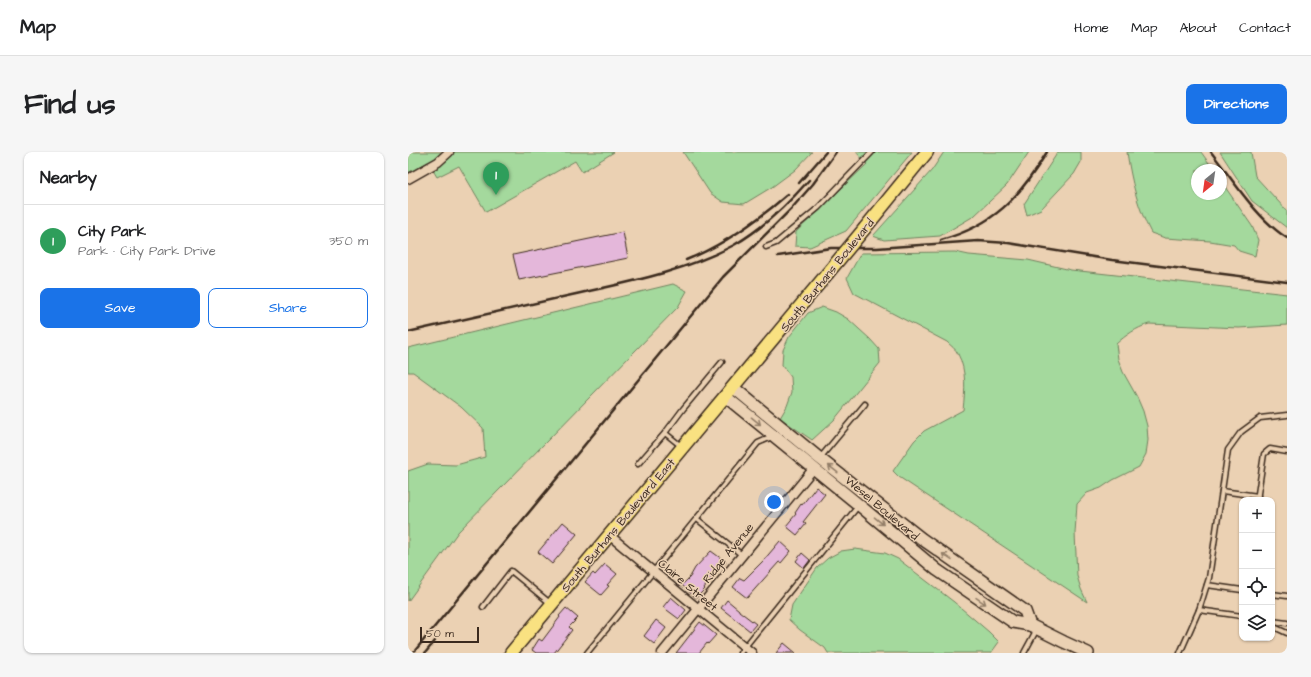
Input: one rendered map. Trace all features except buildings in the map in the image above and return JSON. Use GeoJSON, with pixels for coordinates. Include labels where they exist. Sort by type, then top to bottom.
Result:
{"type":"FeatureCollection","features":[{"type":"Feature","properties":{"kind":"main road","name":"South Burhans Boulevard"},"geometry":{"type":"LineString","coordinates":[[730,392],[927,152]]}},
{"type":"Feature","properties":{"kind":"main road","name":"Wesel Boulevard"},"geometry":{"type":"LineString","coordinates":[[730,392],[775,436],[937,570],[1013,622],[1033,627],[1088,653]]}},
{"type":"Feature","properties":{"kind":"main road","name":"Wesel Boulevard"},"geometry":{"type":"LineString","coordinates":[[730,392],[820,458],[944,556],[1025,611],[1033,627]]}},
{"type":"Feature","properties":{"kind":"main road","name":"South Burhans Boulevard East"},"geometry":{"type":"LineString","coordinates":[[511,653],[730,392]]}},
{"type":"Feature","properties":{"kind":"street"},"geometry":{"type":"LineString","coordinates":[[408,179],[438,162],[449,152]]}},
{"type":"Feature","properties":{"kind":"street","name":"Ridge Avenue"},"geometry":{"type":"LineString","coordinates":[[662,653],[814,468]]}},
{"type":"Feature","properties":{"kind":"street","name":"Claire Street"},"geometry":{"type":"LineString","coordinates":[[609,535],[698,608],[742,650],[752,653]]}},
{"type":"Feature","properties":{"kind":"lane"},"geometry":{"type":"LineString","coordinates":[[766,247],[776,243],[818,208],[872,152]]}},
{"type":"Feature","properties":{"kind":"lane"},"geometry":{"type":"LineString","coordinates":[[638,464],[666,433],[683,409],[722,362]]}},
{"type":"Feature","properties":{"kind":"lane"},"geometry":{"type":"LineString","coordinates":[[820,458],[865,404]]}},
{"type":"Feature","properties":{"kind":"lane"},"geometry":{"type":"LineString","coordinates":[[1180,653],[1199,610],[1209,578],[1228,450],[1241,432],[1260,418],[1287,415]]}},
{"type":"Feature","properties":{"kind":"lane"},"geometry":{"type":"LineString","coordinates":[[666,433],[683,448]]}},
{"type":"Feature","properties":{"kind":"lane"},"geometry":{"type":"LineString","coordinates":[[587,653],[758,444],[775,436]]}},
{"type":"Feature","properties":{"kind":"lane"},"geometry":{"type":"LineString","coordinates":[[1258,497],[1264,454],[1270,449],[1287,452]]}},
{"type":"Feature","properties":{"kind":"lane"},"geometry":{"type":"LineString","coordinates":[[1222,491],[1253,497]]}},
{"type":"Feature","properties":{"kind":"lane"},"geometry":{"type":"LineString","coordinates":[[742,650],[859,505]]}},
{"type":"Feature","properties":{"kind":"lane"},"geometry":{"type":"LineString","coordinates":[[697,519],[742,555]]}},
{"type":"Feature","properties":{"kind":"lane"},"geometry":{"type":"LineString","coordinates":[[483,607],[511,571],[552,604]]}},
{"type":"Feature","properties":{"kind":"lane"},"geometry":{"type":"LineString","coordinates":[[1207,585],[1239,590]]}},
{"type":"Feature","properties":{"kind":"lane"},"geometry":{"type":"LineString","coordinates":[[1275,594],[1287,596]]}},
{"type":"Feature","properties":{"kind":"lane"},"geometry":{"type":"LineString","coordinates":[[1199,610],[1239,616]]}},
{"type":"Feature","properties":{"kind":"lane"},"geometry":{"type":"LineString","coordinates":[[1275,621],[1287,623]]}},
{"type":"Feature","properties":{"kind":"lane"},"geometry":{"type":"LineString","coordinates":[[1024,653],[1033,627]]}},
{"type":"Feature","properties":{"kind":"lane"},"geometry":{"type":"LineString","coordinates":[[1275,627],[1287,633]]}},
{"type":"Feature","properties":{"kind":"green space"},"geometry":{"type":"Polygon","coordinates":[[[408,152],[614,152],[582,172],[575,161],[486,212],[459,166],[437,177],[428,162],[408,173],[408,152]]]}},
{"type":"Feature","properties":{"kind":"green space"},"geometry":{"type":"Polygon","coordinates":[[[683,152],[812,152],[795,170],[772,187],[744,204],[723,202],[710,193],[683,152]]]}},
{"type":"Feature","properties":{"kind":"green space"},"geometry":{"type":"Polygon","coordinates":[[[856,152],[912,152],[846,231],[810,247],[795,246],[796,232],[867,164],[856,152]]]}},
{"type":"Feature","properties":{"kind":"green space"},"geometry":{"type":"Polygon","coordinates":[[[944,152],[1029,152],[1007,185],[974,216],[940,236],[884,240],[873,236],[932,170],[944,152]]]}},
{"type":"Feature","properties":{"kind":"green space"},"geometry":{"type":"Polygon","coordinates":[[[1058,152],[1081,152],[1081,162],[1074,174],[1041,209],[1027,215],[1024,204],[1058,152]]]}},
{"type":"Feature","properties":{"kind":"green space"},"geometry":{"type":"Polygon","coordinates":[[[1127,152],[1201,152],[1210,164],[1191,164],[1191,200],[1227,200],[1227,190],[1252,226],[1258,240],[1255,256],[1239,251],[1234,245],[1210,241],[1165,238],[1151,233],[1142,214],[1127,152]]]}},
{"type":"Feature","properties":{"kind":"green space"},"geometry":{"type":"Polygon","coordinates":[[[1220,152],[1251,152],[1255,176],[1287,211],[1287,228],[1252,201],[1220,152]]]}},
{"type":"Feature","properties":{"kind":"green space"},"geometry":{"type":"Polygon","coordinates":[[[955,252],[969,255],[1028,260],[1071,270],[1287,294],[1287,325],[1239,328],[1149,324],[1131,332],[1116,344],[1118,359],[1123,372],[1143,411],[1147,426],[1148,440],[1146,454],[1139,467],[1101,488],[1087,493],[1077,504],[1075,533],[1077,576],[1087,602],[899,477],[893,471],[914,441],[924,431],[963,410],[965,388],[963,367],[957,352],[947,342],[854,293],[847,278],[861,253],[955,252]]]}},
{"type":"Feature","properties":{"kind":"green space"},"geometry":{"type":"Polygon","coordinates":[[[673,284],[687,291],[678,307],[458,532],[408,601],[408,471],[428,464],[456,465],[485,457],[483,428],[461,407],[413,372],[408,372],[408,348],[673,284]]]}},
{"type":"Feature","properties":{"kind":"green space"},"geometry":{"type":"Polygon","coordinates":[[[822,307],[836,312],[848,319],[870,339],[879,349],[880,363],[834,420],[812,440],[780,418],[787,406],[792,392],[791,377],[782,365],[783,350],[789,337],[808,313],[822,307]]]}},
{"type":"Feature","properties":{"kind":"green space"},"geometry":{"type":"Polygon","coordinates":[[[855,549],[885,553],[898,559],[954,602],[999,642],[991,653],[828,653],[825,648],[789,620],[792,605],[817,568],[828,558],[841,551],[855,549]]]}},
{"type":"Feature","properties":{"kind":"railway"},"geometry":{"type":"LineString","coordinates":[[799,183],[826,152]]}},
{"type":"Feature","properties":{"kind":"railway"},"geometry":{"type":"LineString","coordinates":[[413,653],[723,277],[792,208],[813,184],[836,152]]}},
{"type":"Feature","properties":{"kind":"railway"},"geometry":{"type":"LineString","coordinates":[[941,240],[960,234],[976,226],[1003,208],[1026,183],[1047,152]]}},
{"type":"Feature","properties":{"kind":"railway"},"geometry":{"type":"LineString","coordinates":[[1211,152],[1255,210],[1276,230],[1287,238]]}},
{"type":"Feature","properties":{"kind":"railway"},"geometry":{"type":"LineString","coordinates":[[408,332],[631,282],[694,263],[714,255],[744,239],[783,207],[809,180]]}},
{"type":"Feature","properties":{"kind":"railway"},"geometry":{"type":"LineString","coordinates":[[686,260],[714,247],[740,232],[788,194]]}},
{"type":"Feature","properties":{"kind":"railway"},"geometry":{"type":"LineString","coordinates":[[778,256],[831,248],[877,248],[978,241],[1008,243],[1112,260],[1287,282]]}},
{"type":"Feature","properties":{"kind":"railway"},"geometry":{"type":"LineString","coordinates":[[425,653],[435,641]]}},
{"type":"Feature","properties":{"kind":"place","name":"City Park"},"geometry":{"type":"Point","coordinates":[496,195]}}]}
